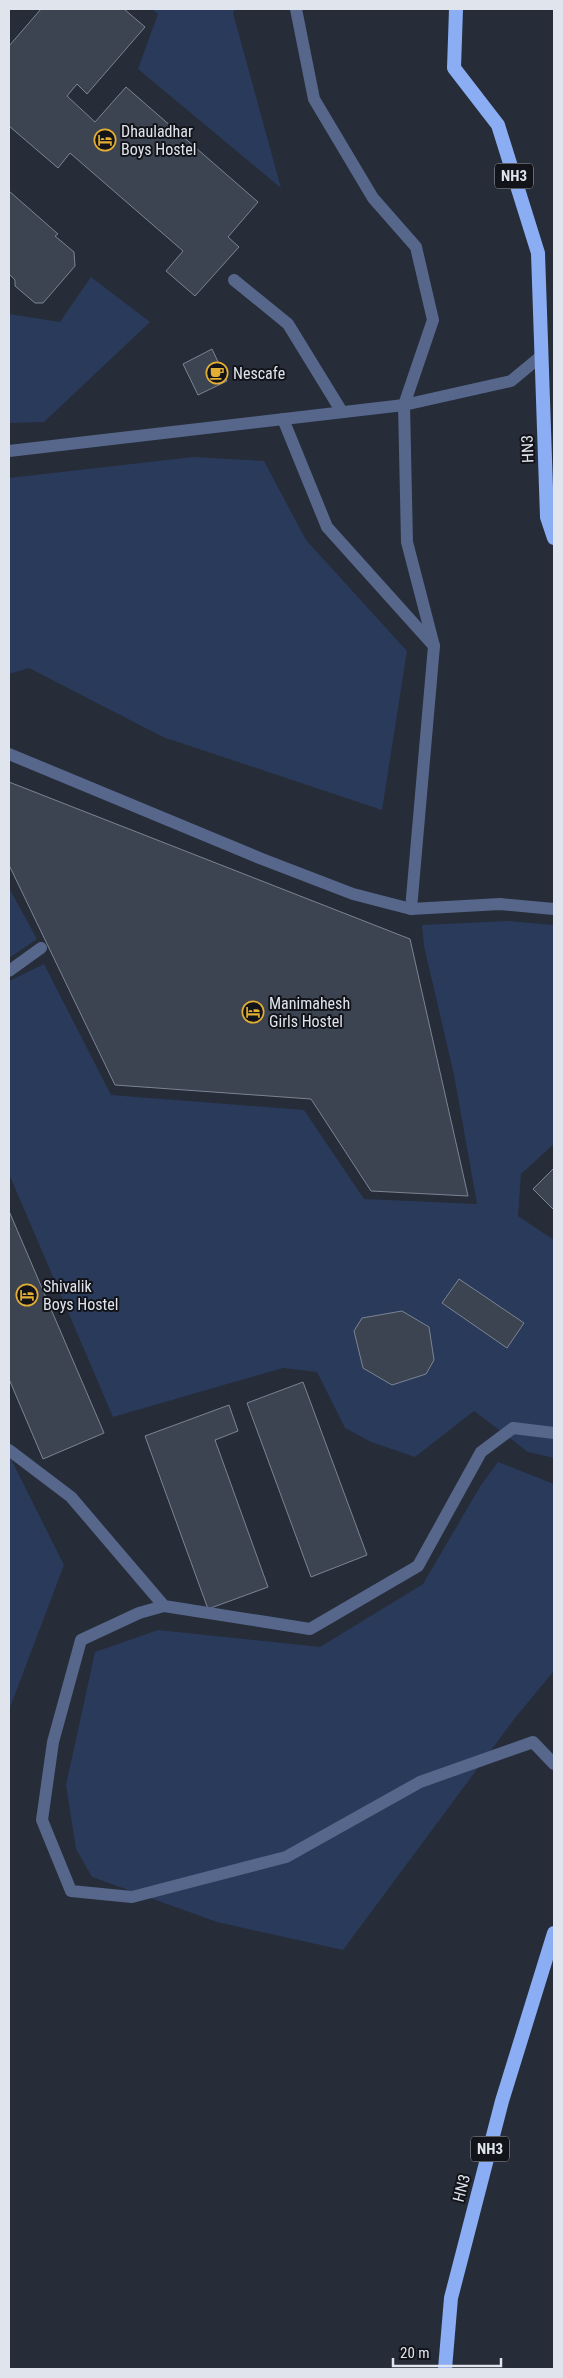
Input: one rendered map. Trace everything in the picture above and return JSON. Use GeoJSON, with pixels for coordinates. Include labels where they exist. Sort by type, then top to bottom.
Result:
{"type":"FeatureCollection","features":[{"type":"Feature","properties":{"kind":"highway","name":"NH3"},"geometry":{"type":"LineString","coordinates":[[456,9],[454,68],[498,126],[538,253],[540,357]]}},
{"type":"Feature","properties":{"kind":"highway","name":"HN3"},"geometry":{"type":"LineString","coordinates":[[540,357],[547,517],[554,538]]}},
{"type":"Feature","properties":{"kind":"highway","name":"HN3"},"geometry":{"type":"LineString","coordinates":[[445,2369],[451,2298],[502,2101],[554,1933]]}},
{"type":"Feature","properties":{"kind":"street"},"geometry":{"type":"LineString","coordinates":[[296,9],[314,99],[373,198],[416,246],[433,320],[404,405],[407,542],[434,646],[411,909]]}},
{"type":"Feature","properties":{"kind":"street"},"geometry":{"type":"LineString","coordinates":[[234,280],[288,324],[342,412]]}},
{"type":"Feature","properties":{"kind":"street"},"geometry":{"type":"LineString","coordinates":[[9,451],[404,405],[511,381],[540,357]]}},
{"type":"Feature","properties":{"kind":"street"},"geometry":{"type":"LineString","coordinates":[[283,418],[327,527],[434,646]]}},
{"type":"Feature","properties":{"kind":"street"},"geometry":{"type":"LineString","coordinates":[[9,754],[262,859],[353,894],[411,909],[500,904],[554,909]]}},
{"type":"Feature","properties":{"kind":"street"},"geometry":{"type":"LineString","coordinates":[[9,971],[41,948]]}},
{"type":"Feature","properties":{"kind":"street"},"geometry":{"type":"LineString","coordinates":[[554,1433],[513,1428],[481,1452],[418,1566],[310,1629],[164,1606],[139,1614],[81,1640],[53,1742],[42,1820],[71,1891],[132,1896],[286,1858],[420,1782],[533,1742],[554,1764]]}},
{"type":"Feature","properties":{"kind":"street"},"geometry":{"type":"LineString","coordinates":[[9,1450],[71,1497],[164,1606]]}},
{"type":"Feature","properties":{"kind":"shaded area"},"geometry":{"type":"Polygon","coordinates":[[[152,9],[235,9],[233,13],[281,188],[138,69],[158,14],[152,9]]]}},
{"type":"Feature","properties":{"kind":"shaded area"},"geometry":{"type":"Polygon","coordinates":[[[91,277],[150,322],[44,422],[9,423],[9,314],[60,322],[91,277]]]}},
{"type":"Feature","properties":{"kind":"shaded area"},"geometry":{"type":"Polygon","coordinates":[[[193,457],[264,461],[306,540],[407,651],[382,810],[163,737],[29,668],[9,674],[9,478],[193,457]]]}},
{"type":"Feature","properties":{"kind":"shaded area"},"geometry":{"type":"Polygon","coordinates":[[[9,888],[37,939],[9,958],[9,888]]]}},
{"type":"Feature","properties":{"kind":"shaded area"},"geometry":{"type":"Polygon","coordinates":[[[507,921],[554,925],[554,1144],[521,1174],[518,1216],[554,1240],[554,1458],[528,1452],[474,1411],[415,1457],[371,1442],[345,1428],[317,1372],[283,1368],[113,1417],[9,1174],[9,981],[44,964],[111,1095],[304,1110],[364,1199],[477,1204],[454,1075],[424,946],[422,925],[507,921]]]}},
{"type":"Feature","properties":{"kind":"shaded area"},"geometry":{"type":"Polygon","coordinates":[[[9,1455],[64,1565],[9,1710],[9,1455]]]}},
{"type":"Feature","properties":{"kind":"shaded area"},"geometry":{"type":"Polygon","coordinates":[[[498,1462],[554,1484],[554,1671],[515,1718],[343,1950],[217,1922],[92,1877],[76,1849],[66,1785],[95,1652],[158,1630],[320,1647],[423,1584],[481,1485],[498,1462]]]}},
{"type":"Feature","properties":{"kind":"building","name":"Dhauladhar Boys Hostel"},"geometry":{"type":"Polygon","coordinates":[[[41,9],[124,9],[145,27],[87,94],[77,84],[67,96],[95,122],[126,87],[258,202],[228,237],[239,247],[195,296],[166,271],[183,251],[70,153],[58,168],[9,126],[9,46],[41,9]]]}},
{"type":"Feature","properties":{"kind":"building"},"geometry":{"type":"Polygon","coordinates":[[[9,191],[58,234],[55,236],[74,252],[75,266],[43,303],[35,303],[15,286],[15,280],[9,274],[9,191]]]}},
{"type":"Feature","properties":{"kind":"building"},"geometry":{"type":"Polygon","coordinates":[[[212,349],[227,381],[198,395],[183,364],[212,349]]]}},
{"type":"Feature","properties":{"kind":"building","name":"Manimahesh Girls Hostel"},"geometry":{"type":"Polygon","coordinates":[[[9,782],[410,939],[468,1196],[371,1191],[311,1099],[115,1085],[9,865],[9,782]]]}},
{"type":"Feature","properties":{"kind":"building"},"geometry":{"type":"Polygon","coordinates":[[[554,1168],[554,1210],[533,1189],[554,1168]]]}},
{"type":"Feature","properties":{"kind":"building","name":"Shivalik Boys Hostel"},"geometry":{"type":"Polygon","coordinates":[[[9,1211],[104,1433],[43,1459],[9,1379],[9,1211]]]}},
{"type":"Feature","properties":{"kind":"building"},"geometry":{"type":"Polygon","coordinates":[[[459,1279],[524,1323],[507,1348],[442,1303],[459,1279]]]}},
{"type":"Feature","properties":{"kind":"building"},"geometry":{"type":"Polygon","coordinates":[[[402,1311],[429,1327],[434,1360],[426,1374],[392,1385],[363,1368],[354,1331],[362,1318],[402,1311]]]}},
{"type":"Feature","properties":{"kind":"building"},"geometry":{"type":"Polygon","coordinates":[[[303,1382],[367,1555],[311,1577],[247,1403],[303,1382]]]}},
{"type":"Feature","properties":{"kind":"building"},"geometry":{"type":"Polygon","coordinates":[[[229,1405],[238,1431],[215,1440],[268,1587],[208,1609],[145,1436],[229,1405]]]}},
{"type":"Feature","properties":{"kind":"place","name":"Dhauladhar Boys Hostel"},"geometry":{"type":"Point","coordinates":[105,140]}},
{"type":"Feature","properties":{"kind":"place","name":"Nescafe"},"geometry":{"type":"Point","coordinates":[217,373]}},
{"type":"Feature","properties":{"kind":"place","name":"Manimahesh Girls Hostel"},"geometry":{"type":"Point","coordinates":[253,1012]}},
{"type":"Feature","properties":{"kind":"place","name":"Shivalik Boys Hostel"},"geometry":{"type":"Point","coordinates":[27,1295]}}]}
